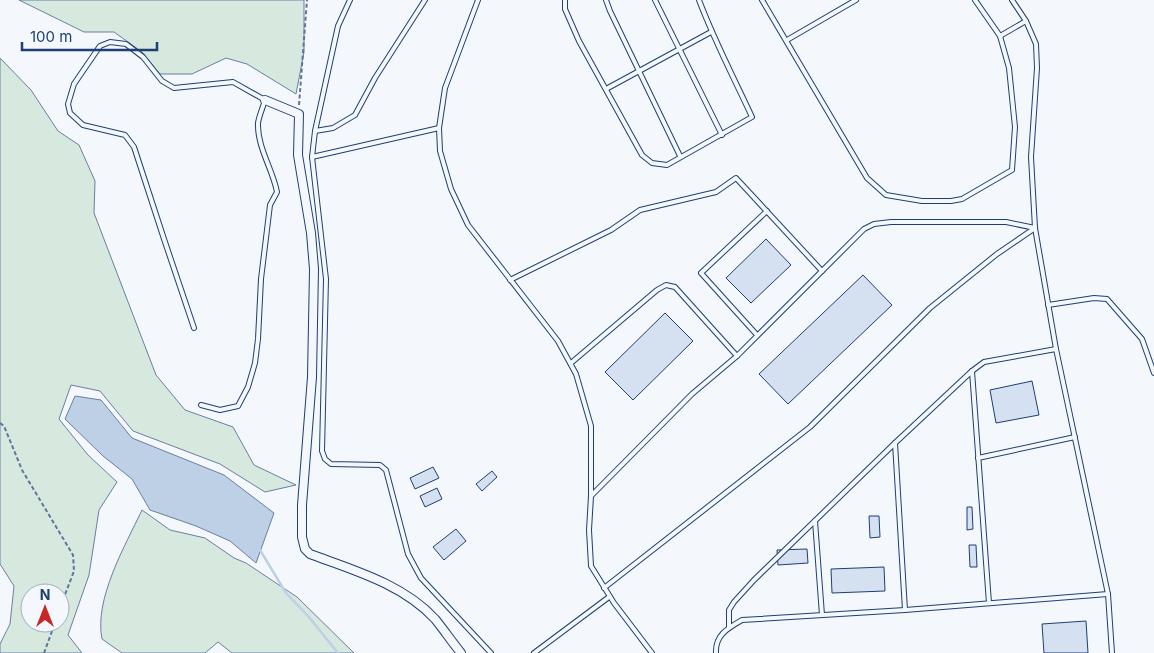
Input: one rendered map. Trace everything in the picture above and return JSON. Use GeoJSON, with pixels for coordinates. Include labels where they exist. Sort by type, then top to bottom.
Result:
{"type":"FeatureCollection","features":[{"type":"Feature","properties":{"kind":"street"},"geometry":{"type":"LineString","coordinates":[[266,100],[299,114],[298,155],[311,233],[314,269],[312,377],[302,505],[303,544],[310,554],[380,581],[414,600],[435,619],[461,653]]}},
{"type":"Feature","properties":{"kind":"lane"},"geometry":{"type":"LineString","coordinates":[[350,0],[338,26],[315,131],[312,157],[326,278],[322,451],[331,464],[380,465],[386,470],[408,554],[421,578],[491,653]]}},
{"type":"Feature","properties":{"kind":"lane"},"geometry":{"type":"LineString","coordinates":[[315,131],[333,128],[354,114],[425,0]]}},
{"type":"Feature","properties":{"kind":"lane"},"geometry":{"type":"LineString","coordinates":[[478,0],[445,88],[439,128],[440,151],[451,188],[468,225],[558,340],[571,363],[584,398],[590,426],[591,496],[589,530],[591,566],[604,588],[652,653]]}},
{"type":"Feature","properties":{"kind":"lane"},"geometry":{"type":"LineString","coordinates":[[565,0],[565,9],[579,41],[642,155],[652,164],[667,165],[752,117],[711,32],[699,0]]}},
{"type":"Feature","properties":{"kind":"lane"},"geometry":{"type":"LineString","coordinates":[[606,0],[680,156]]}},
{"type":"Feature","properties":{"kind":"lane"},"geometry":{"type":"LineString","coordinates":[[655,0],[722,135]]}},
{"type":"Feature","properties":{"kind":"lane"},"geometry":{"type":"LineString","coordinates":[[762,0],[867,178],[886,195],[922,201],[962,199],[1012,170],[1015,127],[1009,68],[1000,36],[975,0]]}},
{"type":"Feature","properties":{"kind":"lane"},"geometry":{"type":"LineString","coordinates":[[786,40],[856,0]]}},
{"type":"Feature","properties":{"kind":"lane"},"geometry":{"type":"LineString","coordinates":[[1012,0],[1026,22],[1036,44],[1037,68],[1031,157],[1035,228],[1056,349],[1108,594],[1112,653]]}},
{"type":"Feature","properties":{"kind":"lane"},"geometry":{"type":"LineString","coordinates":[[1000,36],[1026,22]]}},
{"type":"Feature","properties":{"kind":"lane"},"geometry":{"type":"LineString","coordinates":[[606,89],[711,32]]}},
{"type":"Feature","properties":{"kind":"lane"},"geometry":{"type":"LineString","coordinates":[[194,328],[134,147],[125,135],[83,125],[70,113],[68,104],[74,84],[100,46],[110,42],[126,44],[142,57],[162,81],[174,88],[234,82],[266,100],[258,123],[263,152],[275,179],[277,192],[270,205],[261,279],[255,363],[248,387],[238,406],[220,410],[201,405]]}},
{"type":"Feature","properties":{"kind":"lane"},"geometry":{"type":"LineString","coordinates":[[312,157],[439,128]]}},
{"type":"Feature","properties":{"kind":"lane"},"geometry":{"type":"LineString","coordinates":[[510,280],[611,230],[640,210],[716,192],[736,178],[822,271]]}},
{"type":"Feature","properties":{"kind":"lane"},"geometry":{"type":"LineString","coordinates":[[757,335],[701,273],[766,211]]}},
{"type":"Feature","properties":{"kind":"lane"},"geometry":{"type":"LineString","coordinates":[[591,496],[692,394],[737,356],[864,229],[874,224],[891,222],[1006,222],[1035,228]]}},
{"type":"Feature","properties":{"kind":"lane"},"geometry":{"type":"LineString","coordinates":[[604,588],[810,427],[930,308],[1004,249],[1035,228]]}},
{"type":"Feature","properties":{"kind":"lane"},"geometry":{"type":"LineString","coordinates":[[571,363],[657,290],[666,285],[676,287],[737,356]]}},
{"type":"Feature","properties":{"kind":"lane"},"geometry":{"type":"LineString","coordinates":[[1048,305],[1094,298],[1107,299],[1142,339],[1154,373]]}},
{"type":"Feature","properties":{"kind":"lane"},"geometry":{"type":"LineString","coordinates":[[729,627],[729,610],[754,580],[972,370],[984,362],[1056,349]]}},
{"type":"Feature","properties":{"kind":"lane"},"geometry":{"type":"LineString","coordinates":[[972,370],[989,603]]}},
{"type":"Feature","properties":{"kind":"lane"},"geometry":{"type":"LineString","coordinates":[[978,458],[1075,437]]}},
{"type":"Feature","properties":{"kind":"lane"},"geometry":{"type":"LineString","coordinates":[[895,443],[905,610]]}},
{"type":"Feature","properties":{"kind":"lane"},"geometry":{"type":"LineString","coordinates":[[815,521],[822,615]]}},
{"type":"Feature","properties":{"kind":"lane"},"geometry":{"type":"LineString","coordinates":[[716,653],[716,645],[722,634],[729,627],[742,620],[905,610],[1108,594]]}},
{"type":"Feature","properties":{"kind":"lane"},"geometry":{"type":"LineString","coordinates":[[534,653],[610,596]]}},
{"type":"Feature","properties":{"kind":"path"},"geometry":{"type":"LineString","coordinates":[[299,114],[307,0]]}},
{"type":"Feature","properties":{"kind":"path"},"geometry":{"type":"LineString","coordinates":[[0,423],[4,426],[22,470],[73,555],[74,571],[69,583]]}},
{"type":"Feature","properties":{"kind":"path"},"geometry":{"type":"LineString","coordinates":[[44,653],[51,633]]}},
{"type":"Feature","properties":{"kind":"shaded area"},"geometry":{"type":"Polygon","coordinates":[[[19,0],[304,0],[304,52],[296,94],[247,64],[226,58],[192,74],[160,74],[142,52],[114,32],[84,32],[19,0]]]}},
{"type":"Feature","properties":{"kind":"shaded area"},"geometry":{"type":"Polygon","coordinates":[[[0,58],[31,90],[58,131],[79,145],[95,181],[94,213],[156,375],[185,410],[233,427],[254,465],[296,485],[265,492],[220,464],[133,431],[100,391],[71,385],[59,419],[88,455],[117,482],[99,510],[89,575],[70,629],[70,583],[20,583],[20,633],[69,633],[68,635],[82,653],[0,653],[0,644],[10,624],[14,586],[0,564],[0,58]]]}},
{"type":"Feature","properties":{"kind":"shaded area"},"geometry":{"type":"Polygon","coordinates":[[[142,510],[170,530],[205,538],[297,597],[354,653],[232,653],[218,642],[205,653],[122,653],[102,639],[102,607],[120,556],[142,510]]]}},
{"type":"Feature","properties":{"kind":"water"},"geometry":{"type":"Polygon","coordinates":[[[75,396],[101,400],[132,438],[224,475],[274,513],[256,563],[230,541],[196,526],[150,510],[132,479],[103,456],[65,419],[75,396]]]}},
{"type":"Feature","properties":{"kind":"building"},"geometry":{"type":"Polygon","coordinates":[[[766,239],[791,265],[751,303],[726,278],[766,239]]]}},
{"type":"Feature","properties":{"kind":"building"},"geometry":{"type":"Polygon","coordinates":[[[863,275],[892,305],[788,404],[759,374],[863,275]]]}},
{"type":"Feature","properties":{"kind":"building"},"geometry":{"type":"Polygon","coordinates":[[[665,313],[693,341],[633,400],[605,372],[665,313]]]}},
{"type":"Feature","properties":{"kind":"building"},"geometry":{"type":"Polygon","coordinates":[[[1032,381],[1039,415],[996,423],[990,390],[1032,381]]]}},
{"type":"Feature","properties":{"kind":"building"},"geometry":{"type":"Polygon","coordinates":[[[433,467],[439,478],[415,489],[410,478],[433,467]]]}},
{"type":"Feature","properties":{"kind":"building"},"geometry":{"type":"Polygon","coordinates":[[[492,471],[497,477],[482,491],[476,484],[492,471]]]}},
{"type":"Feature","properties":{"kind":"building"},"geometry":{"type":"Polygon","coordinates":[[[437,488],[442,499],[425,507],[420,496],[437,488]]]}},
{"type":"Feature","properties":{"kind":"building"},"geometry":{"type":"Polygon","coordinates":[[[967,507],[972,507],[973,529],[967,530],[967,507]]]}},
{"type":"Feature","properties":{"kind":"building"},"geometry":{"type":"Polygon","coordinates":[[[869,516],[879,516],[880,537],[870,538],[869,516]]]}},
{"type":"Feature","properties":{"kind":"building"},"geometry":{"type":"Polygon","coordinates":[[[456,529],[466,541],[444,560],[433,547],[456,529]]]}},
{"type":"Feature","properties":{"kind":"building"},"geometry":{"type":"Polygon","coordinates":[[[969,545],[976,545],[977,567],[970,567],[969,545]]]}},
{"type":"Feature","properties":{"kind":"building"},"geometry":{"type":"Polygon","coordinates":[[[807,549],[808,563],[778,565],[777,550],[807,549]]]}},
{"type":"Feature","properties":{"kind":"building"},"geometry":{"type":"Polygon","coordinates":[[[884,567],[885,591],[832,593],[831,569],[884,567]]]}},
{"type":"Feature","properties":{"kind":"building"},"geometry":{"type":"Polygon","coordinates":[[[1086,621],[1088,653],[1044,653],[1042,624],[1086,621]]]}},
{"type":"Feature","properties":{"kind":"waterway"},"geometry":{"type":"LineString","coordinates":[[260,550],[286,593],[308,616],[338,653]]}}]}
